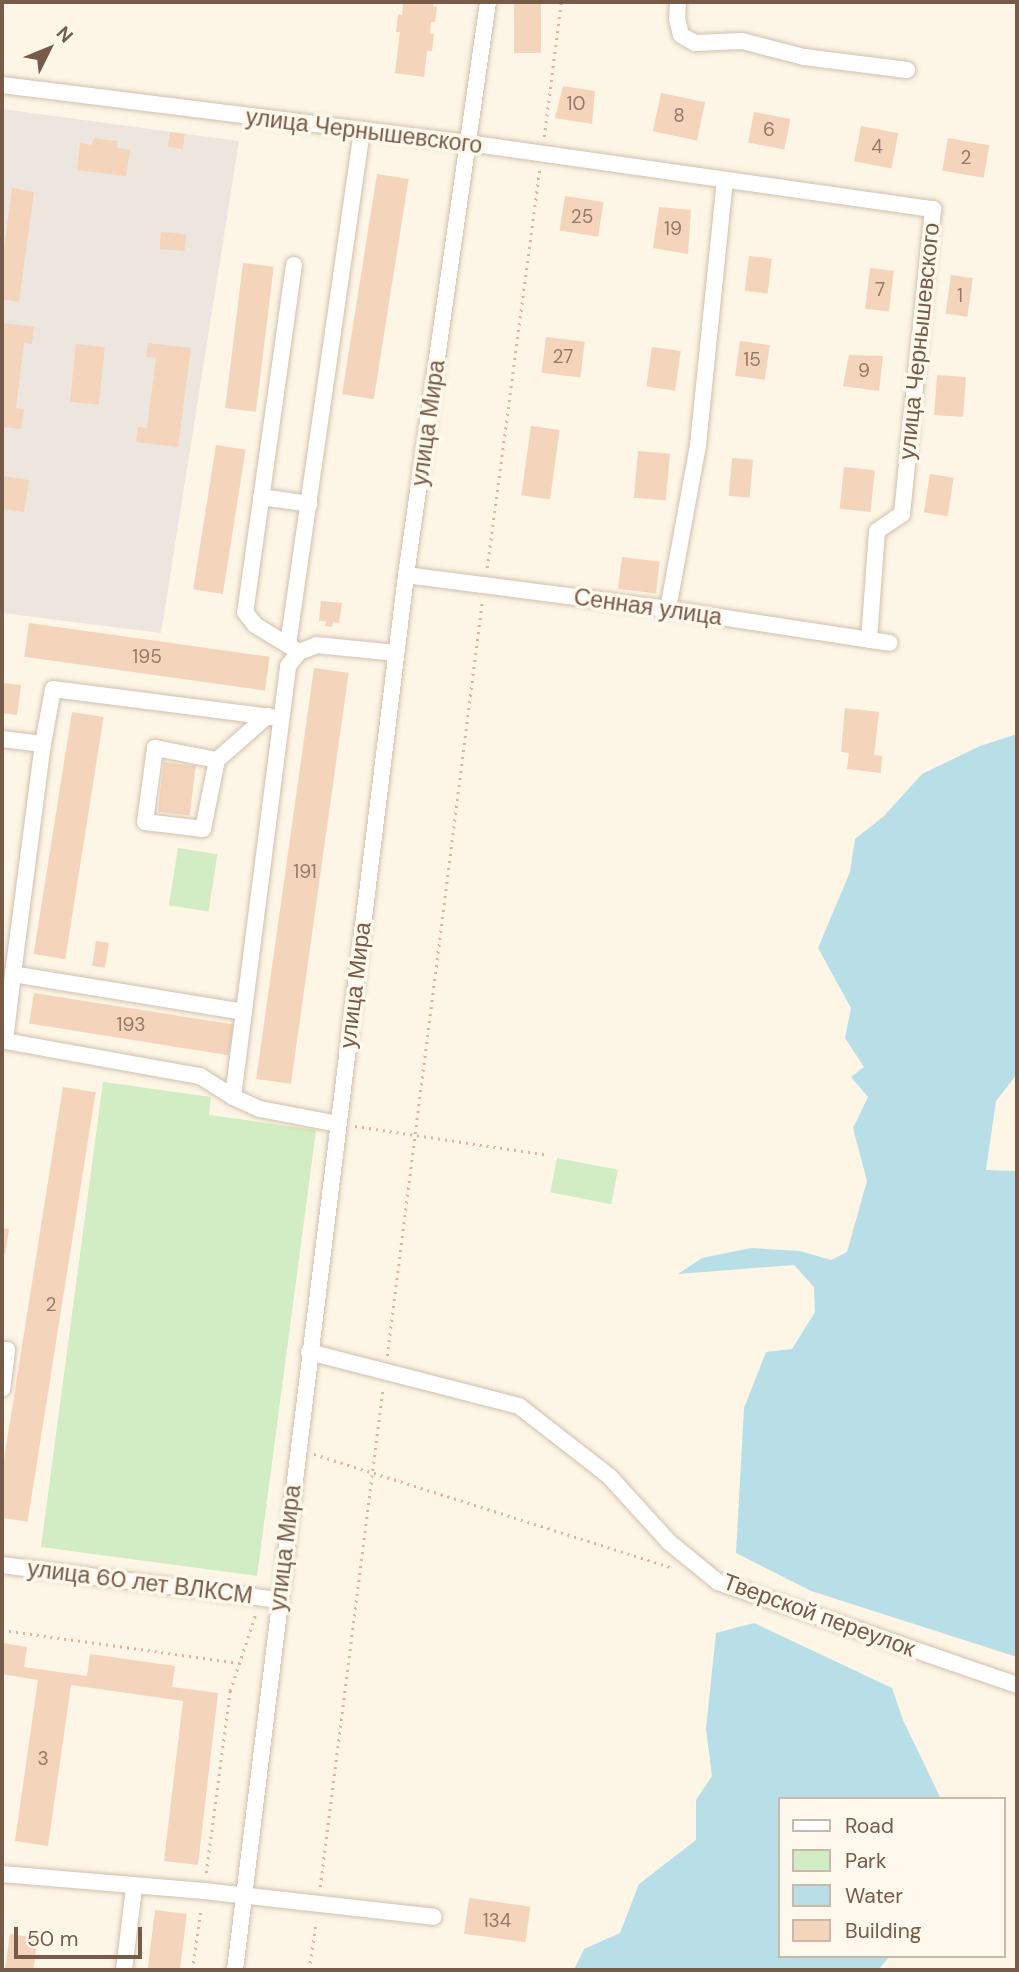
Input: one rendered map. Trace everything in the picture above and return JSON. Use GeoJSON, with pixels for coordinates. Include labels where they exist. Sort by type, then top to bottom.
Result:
{"type":"FeatureCollection","features":[{"type":"Feature","properties":{"kind":"street","name":"улица Мира"},"geometry":{"type":"LineString","coordinates":[[235,1970],[270,1599],[297,1449],[406,575],[488,2]]}},
{"type":"Feature","properties":{"kind":"street"},"geometry":{"type":"LineString","coordinates":[[678,2],[677,19],[681,35],[695,44],[742,41],[804,57],[907,70]]}},
{"type":"Feature","properties":{"kind":"street","name":"улица Чернышевского"},"geometry":{"type":"LineString","coordinates":[[2,85],[468,143],[933,209],[902,514],[877,531],[869,640]]}},
{"type":"Feature","properties":{"kind":"street"},"geometry":{"type":"LineString","coordinates":[[233,1097],[275,717],[293,649],[310,504],[362,130]]}},
{"type":"Feature","properties":{"kind":"street"},"geometry":{"type":"LineString","coordinates":[[668,609],[698,445],[725,181]]}},
{"type":"Feature","properties":{"kind":"street"},"geometry":{"type":"LineString","coordinates":[[294,265],[245,612],[255,625],[293,649],[317,645],[397,653]]}},
{"type":"Feature","properties":{"kind":"street"},"geometry":{"type":"LineString","coordinates":[[261,497],[310,504]]}},
{"type":"Feature","properties":{"kind":"street","name":"Сенная улица"},"geometry":{"type":"LineString","coordinates":[[406,575],[668,609],[889,643]]}},
{"type":"Feature","properties":{"kind":"street"},"geometry":{"type":"LineString","coordinates":[[275,717],[52,689],[5,1041],[200,1076],[233,1097],[260,1109],[338,1124]]}},
{"type":"Feature","properties":{"kind":"street"},"geometry":{"type":"LineString","coordinates":[[217,760],[155,748],[145,822],[203,830],[217,760],[275,717]]}},
{"type":"Feature","properties":{"kind":"street"},"geometry":{"type":"LineString","coordinates":[[2,739],[43,744]]}},
{"type":"Feature","properties":{"kind":"street"},"geometry":{"type":"LineString","coordinates":[[13,974],[244,1012]]}},
{"type":"Feature","properties":{"kind":"street"},"geometry":{"type":"LineString","coordinates":[[2,1350],[7,1350],[2,1389]]}},
{"type":"Feature","properties":{"kind":"street","name":"Тверской переулок"},"geometry":{"type":"LineString","coordinates":[[309,1352],[519,1406],[609,1476],[669,1542],[718,1581],[1017,1685]]}},
{"type":"Feature","properties":{"kind":"street","name":"улица 60 лет ВЛКСМ"},"geometry":{"type":"LineString","coordinates":[[2,1565],[270,1599]]}},
{"type":"Feature","properties":{"kind":"street"},"geometry":{"type":"LineString","coordinates":[[2,1874],[204,1891],[434,1917]]}},
{"type":"Feature","properties":{"kind":"street"},"geometry":{"type":"LineString","coordinates":[[124,1970],[134,1887]]}},
{"type":"Feature","properties":{"kind":"path"},"geometry":{"type":"LineString","coordinates":[[310,1970],[484,584],[561,2]]}},
{"type":"Feature","properties":{"kind":"path"},"geometry":{"type":"LineString","coordinates":[[338,1124],[549,1155]]}},
{"type":"Feature","properties":{"kind":"path"},"geometry":{"type":"LineString","coordinates":[[297,1449],[678,1569]]}},
{"type":"Feature","properties":{"kind":"path"},"geometry":{"type":"LineString","coordinates":[[192,1970],[230,1691],[270,1599]]}},
{"type":"Feature","properties":{"kind":"path"},"geometry":{"type":"LineString","coordinates":[[2,1630],[240,1663]]}},
{"type":"Feature","properties":{"kind":"shaded area"},"geometry":{"type":"Polygon","coordinates":[[[2,109],[239,141],[161,633],[2,613],[2,109]]]}},
{"type":"Feature","properties":{"kind":"green space"},"geometry":{"type":"Polygon","coordinates":[[[178,848],[218,854],[208,912],[169,905],[178,848]]]}},
{"type":"Feature","properties":{"kind":"green space"},"geometry":{"type":"Polygon","coordinates":[[[103,1082],[211,1097],[209,1115],[316,1130],[257,1576],[41,1547],[103,1082]]]}},
{"type":"Feature","properties":{"kind":"green space"},"geometry":{"type":"Polygon","coordinates":[[[557,1158],[618,1170],[611,1204],[550,1192],[557,1158]]]}},
{"type":"Feature","properties":{"kind":"water"},"geometry":{"type":"Polygon","coordinates":[[[1017,734],[1017,1074],[996,1101],[986,1170],[1017,1171],[1017,1657],[811,1591],[736,1553],[744,1408],[766,1352],[792,1349],[815,1312],[814,1287],[794,1265],[678,1274],[702,1258],[751,1248],[800,1251],[831,1260],[847,1252],[867,1181],[853,1128],[868,1097],[851,1077],[864,1067],[845,1038],[851,1008],[818,948],[850,872],[855,839],[884,816],[922,774],[980,746],[1017,734]]]}},
{"type":"Feature","properties":{"kind":"water"},"geometry":{"type":"Polygon","coordinates":[[[754,1623],[892,1688],[903,1720],[940,1797],[778,1797],[778,1958],[888,1958],[878,1970],[574,1970],[584,1949],[620,1933],[639,1884],[696,1840],[696,1800],[712,1776],[706,1729],[716,1633],[754,1623]]]}},
{"type":"Feature","properties":{"kind":"building"},"geometry":{"type":"Polygon","coordinates":[[[400,2],[434,2],[433,6],[437,7],[435,22],[431,22],[430,34],[434,34],[432,51],[427,51],[424,77],[395,73],[400,32],[396,32],[398,14],[402,15],[403,5],[400,2]]]}},
{"type":"Feature","properties":{"kind":"building"},"geometry":{"type":"Polygon","coordinates":[[[514,2],[541,2],[541,53],[514,53],[514,2]]]}},
{"type":"Feature","properties":{"kind":"building"},"geometry":{"type":"Polygon","coordinates":[[[563,86],[595,91],[592,124],[555,118],[563,86]]]}},
{"type":"Feature","properties":{"kind":"building"},"geometry":{"type":"Polygon","coordinates":[[[661,93],[705,102],[697,141],[653,131],[661,93]]]}},
{"type":"Feature","properties":{"kind":"building"},"geometry":{"type":"Polygon","coordinates":[[[754,112],[790,119],[784,149],[748,142],[754,112]]]}},
{"type":"Feature","properties":{"kind":"building"},"geometry":{"type":"Polygon","coordinates":[[[861,126],[898,133],[891,169],[854,161],[861,126]]]}},
{"type":"Feature","properties":{"kind":"building"},"geometry":{"type":"Polygon","coordinates":[[[170,132],[185,134],[183,149],[168,147],[170,132]]]}},
{"type":"Feature","properties":{"kind":"building"},"geometry":{"type":"Polygon","coordinates":[[[94,138],[117,141],[117,148],[130,150],[126,176],[77,170],[80,143],[92,145],[94,138]]]}},
{"type":"Feature","properties":{"kind":"building"},"geometry":{"type":"Polygon","coordinates":[[[948,138],[989,145],[984,178],[942,170],[948,138]]]}},
{"type":"Feature","properties":{"kind":"building"},"geometry":{"type":"Polygon","coordinates":[[[377,174],[409,179],[374,399],[342,394],[377,174]]]}},
{"type":"Feature","properties":{"kind":"building"},"geometry":{"type":"Polygon","coordinates":[[[12,188],[34,192],[19,302],[2,299],[2,264],[12,188]]]}},
{"type":"Feature","properties":{"kind":"building"},"geometry":{"type":"Polygon","coordinates":[[[565,196],[604,202],[598,237],[560,231],[565,196]]]}},
{"type":"Feature","properties":{"kind":"building"},"geometry":{"type":"Polygon","coordinates":[[[659,207],[691,210],[688,254],[653,248],[659,207]]]}},
{"type":"Feature","properties":{"kind":"building"},"geometry":{"type":"Polygon","coordinates":[[[161,232],[186,234],[184,251],[160,249],[161,232]]]}},
{"type":"Feature","properties":{"kind":"building"},"geometry":{"type":"Polygon","coordinates":[[[749,256],[772,259],[768,294],[745,291],[749,256]]]}},
{"type":"Feature","properties":{"kind":"building"},"geometry":{"type":"Polygon","coordinates":[[[243,263],[274,267],[256,412],[225,408],[243,263]]]}},
{"type":"Feature","properties":{"kind":"building"},"geometry":{"type":"Polygon","coordinates":[[[870,268],[894,271],[889,312],[865,309],[870,268]]]}},
{"type":"Feature","properties":{"kind":"building"},"geometry":{"type":"Polygon","coordinates":[[[951,275],[973,278],[967,317],[946,314],[951,275]]]}},
{"type":"Feature","properties":{"kind":"building"},"geometry":{"type":"Polygon","coordinates":[[[2,323],[34,327],[32,344],[24,343],[16,408],[24,409],[21,429],[2,427],[2,323]]]}},
{"type":"Feature","properties":{"kind":"building"},"geometry":{"type":"Polygon","coordinates":[[[546,337],[585,342],[580,377],[542,373],[546,337]]]}},
{"type":"Feature","properties":{"kind":"building"},"geometry":{"type":"Polygon","coordinates":[[[740,341],[770,345],[765,380],[735,376],[740,341]]]}},
{"type":"Feature","properties":{"kind":"building"},"geometry":{"type":"Polygon","coordinates":[[[148,343],[191,348],[178,447],[136,442],[138,427],[147,428],[156,358],[146,357],[148,343]]]}},
{"type":"Feature","properties":{"kind":"building"},"geometry":{"type":"Polygon","coordinates":[[[76,344],[105,347],[99,405],[70,402],[76,344]]]}},
{"type":"Feature","properties":{"kind":"building"},"geometry":{"type":"Polygon","coordinates":[[[652,347],[681,351],[675,391],[646,387],[652,347]]]}},
{"type":"Feature","properties":{"kind":"building"},"geometry":{"type":"Polygon","coordinates":[[[849,355],[883,356],[879,391],[843,386],[849,355]]]}},
{"type":"Feature","properties":{"kind":"building"},"geometry":{"type":"Polygon","coordinates":[[[937,375],[966,377],[963,417],[934,415],[937,375]]]}},
{"type":"Feature","properties":{"kind":"building"},"geometry":{"type":"Polygon","coordinates":[[[531,426],[560,430],[550,499],[521,495],[531,426]]]}},
{"type":"Feature","properties":{"kind":"building"},"geometry":{"type":"Polygon","coordinates":[[[216,445],[246,450],[223,594],[193,589],[216,445]]]}},
{"type":"Feature","properties":{"kind":"building"},"geometry":{"type":"Polygon","coordinates":[[[638,451],[670,454],[666,501],[634,498],[638,451]]]}},
{"type":"Feature","properties":{"kind":"building"},"geometry":{"type":"Polygon","coordinates":[[[732,458],[753,460],[750,498],[729,496],[732,458]]]}},
{"type":"Feature","properties":{"kind":"building"},"geometry":{"type":"Polygon","coordinates":[[[844,467],[875,470],[870,512],[840,509],[844,467]]]}},
{"type":"Feature","properties":{"kind":"building"},"geometry":{"type":"Polygon","coordinates":[[[930,474],[954,478],[948,516],[924,513],[930,474]]]}},
{"type":"Feature","properties":{"kind":"building"},"geometry":{"type":"Polygon","coordinates":[[[2,476],[29,480],[24,512],[2,509],[2,476]]]}},
{"type":"Feature","properties":{"kind":"building"},"geometry":{"type":"Polygon","coordinates":[[[622,557],[660,562],[656,593],[618,589],[622,557]]]}},
{"type":"Feature","properties":{"kind":"building"},"geometry":{"type":"Polygon","coordinates":[[[321,601],[342,603],[339,623],[333,622],[332,627],[325,626],[326,621],[319,621],[321,601]]]}},
{"type":"Feature","properties":{"kind":"building"},"geometry":{"type":"Polygon","coordinates":[[[29,623],[270,657],[265,690],[24,657],[29,623]]]}},
{"type":"Feature","properties":{"kind":"building"},"geometry":{"type":"Polygon","coordinates":[[[314,668],[349,673],[291,1084],[256,1079],[314,668]]]}},
{"type":"Feature","properties":{"kind":"building"},"geometry":{"type":"Polygon","coordinates":[[[2,683],[21,685],[17,715],[2,713],[2,683]]]}},
{"type":"Feature","properties":{"kind":"building"},"geometry":{"type":"Polygon","coordinates":[[[845,708],[879,712],[874,755],[882,756],[881,773],[847,769],[849,753],[841,752],[845,708]]]}},
{"type":"Feature","properties":{"kind":"building"},"geometry":{"type":"Polygon","coordinates":[[[72,712],[104,717],[65,959],[34,954],[72,712]]]}},
{"type":"Feature","properties":{"kind":"building"},"geometry":{"type":"Polygon","coordinates":[[[164,762],[196,766],[190,816],[158,812],[164,762]]]}},
{"type":"Feature","properties":{"kind":"building"},"geometry":{"type":"Polygon","coordinates":[[[96,941],[109,943],[105,968],[92,966],[96,941]]]}},
{"type":"Feature","properties":{"kind":"building"},"geometry":{"type":"Polygon","coordinates":[[[34,993],[234,1025],[229,1055],[29,1024],[34,993]]]}},
{"type":"Feature","properties":{"kind":"building"},"geometry":{"type":"Polygon","coordinates":[[[63,1087],[96,1092],[28,1522],[2,1518],[2,1472],[63,1087]]]}},
{"type":"Feature","properties":{"kind":"building"},"geometry":{"type":"Polygon","coordinates":[[[2,1228],[9,1229],[5,1254],[2,1253],[2,1228]]]}},
{"type":"Feature","properties":{"kind":"building"},"geometry":{"type":"Polygon","coordinates":[[[2,1643],[27,1647],[24,1667],[87,1676],[90,1654],[175,1666],[172,1687],[218,1693],[198,1865],[164,1861],[183,1701],[71,1685],[48,1846],[15,1841],[38,1680],[2,1674],[2,1643]]]}},
{"type":"Feature","properties":{"kind":"building"},"geometry":{"type":"Polygon","coordinates":[[[469,1898],[530,1907],[525,1942],[464,1934],[469,1898]]]}},
{"type":"Feature","properties":{"kind":"building"},"geometry":{"type":"Polygon","coordinates":[[[155,1910],[187,1914],[180,1970],[148,1970],[155,1910]]]}},
{"type":"Feature","properties":{"kind":"building"},"geometry":{"type":"Polygon","coordinates":[[[10,1934],[38,1938],[33,1970],[5,1970],[10,1934]]]}}]}
